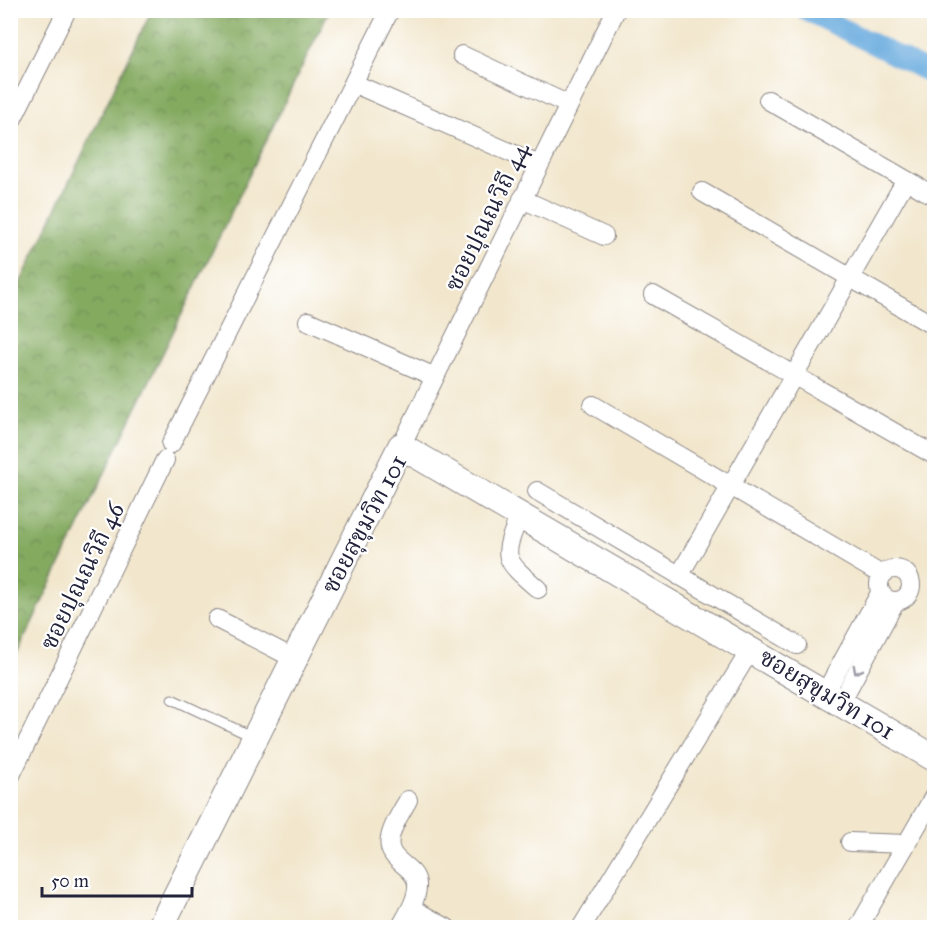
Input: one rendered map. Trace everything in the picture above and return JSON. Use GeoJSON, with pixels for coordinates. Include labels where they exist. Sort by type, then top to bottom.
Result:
{"type":"FeatureCollection","features":[{"type":"Feature","properties":{"kind":"street"},"geometry":{"type":"LineString","coordinates":[[10,124],[67,10]]}},
{"type":"Feature","properties":{"kind":"street","name":"ซอยปุณณวิถี 46"},"geometry":{"type":"LineString","coordinates":[[10,777],[168,452],[355,84],[390,10]]}},
{"type":"Feature","properties":{"kind":"street","name":"ซอยปุณณวิถี 44"},"geometry":{"type":"LineString","coordinates":[[401,446],[616,10]]}},
{"type":"Feature","properties":{"kind":"street"},"geometry":{"type":"LineString","coordinates":[[462,55],[569,105]]}},
{"type":"Feature","properties":{"kind":"street"},"geometry":{"type":"LineString","coordinates":[[355,84],[539,165]]}},
{"type":"Feature","properties":{"kind":"street"},"geometry":{"type":"LineString","coordinates":[[768,100],[934,196]]}},
{"type":"Feature","properties":{"kind":"street"},"geometry":{"type":"LineString","coordinates":[[679,576],[906,180]]}},
{"type":"Feature","properties":{"kind":"street"},"geometry":{"type":"LineString","coordinates":[[702,192],[934,326]]}},
{"type":"Feature","properties":{"kind":"street"},"geometry":{"type":"LineString","coordinates":[[522,199],[604,236]]}},
{"type":"Feature","properties":{"kind":"street"},"geometry":{"type":"LineString","coordinates":[[653,295],[934,455]]}},
{"type":"Feature","properties":{"kind":"street"},"geometry":{"type":"LineString","coordinates":[[308,321],[435,377]]}},
{"type":"Feature","properties":{"kind":"street"},"geometry":{"type":"LineString","coordinates":[[593,405],[732,486],[886,590],[868,634],[833,697]]}},
{"type":"Feature","properties":{"kind":"street","name":"ซอยสุขุมวิท 101"},"geometry":{"type":"LineString","coordinates":[[160,927],[401,446],[932,752]]}},
{"type":"Feature","properties":{"kind":"street"},"geometry":{"type":"LineString","coordinates":[[537,491],[796,645]]}},
{"type":"Feature","properties":{"kind":"street"},"geometry":{"type":"LineString","coordinates":[[520,515],[507,547],[507,555],[519,573],[538,589]]}},
{"type":"Feature","properties":{"kind":"street"},"geometry":{"type":"LineString","coordinates":[[217,619],[294,659]]}},
{"type":"Feature","properties":{"kind":"street","name":"ซอยสุขุมวิท 101"},"geometry":{"type":"LineString","coordinates":[[581,927],[751,649]]}},
{"type":"Feature","properties":{"kind":"street"},"geometry":{"type":"LineString","coordinates":[[858,927],[934,796]]}},
{"type":"Feature","properties":{"kind":"street"},"geometry":{"type":"LineString","coordinates":[[400,927],[411,908],[417,884],[415,876],[393,857],[389,838],[408,800]]}},
{"type":"Feature","properties":{"kind":"street"},"geometry":{"type":"LineString","coordinates":[[850,842],[906,844]]}},
{"type":"Feature","properties":{"kind":"street"},"geometry":{"type":"LineString","coordinates":[[411,908],[447,927]]}},
{"type":"Feature","properties":{"kind":"lane"},"geometry":{"type":"LineString","coordinates":[[172,699],[255,738]]}},
{"type":"Feature","properties":{"kind":"green space"},"geometry":{"type":"Polygon","coordinates":[[[152,10],[329,11],[11,666],[11,302],[152,10]]]}},
{"type":"Feature","properties":{"kind":"waterway"},"geometry":{"type":"LineString","coordinates":[[806,10],[934,75]]}}]}
